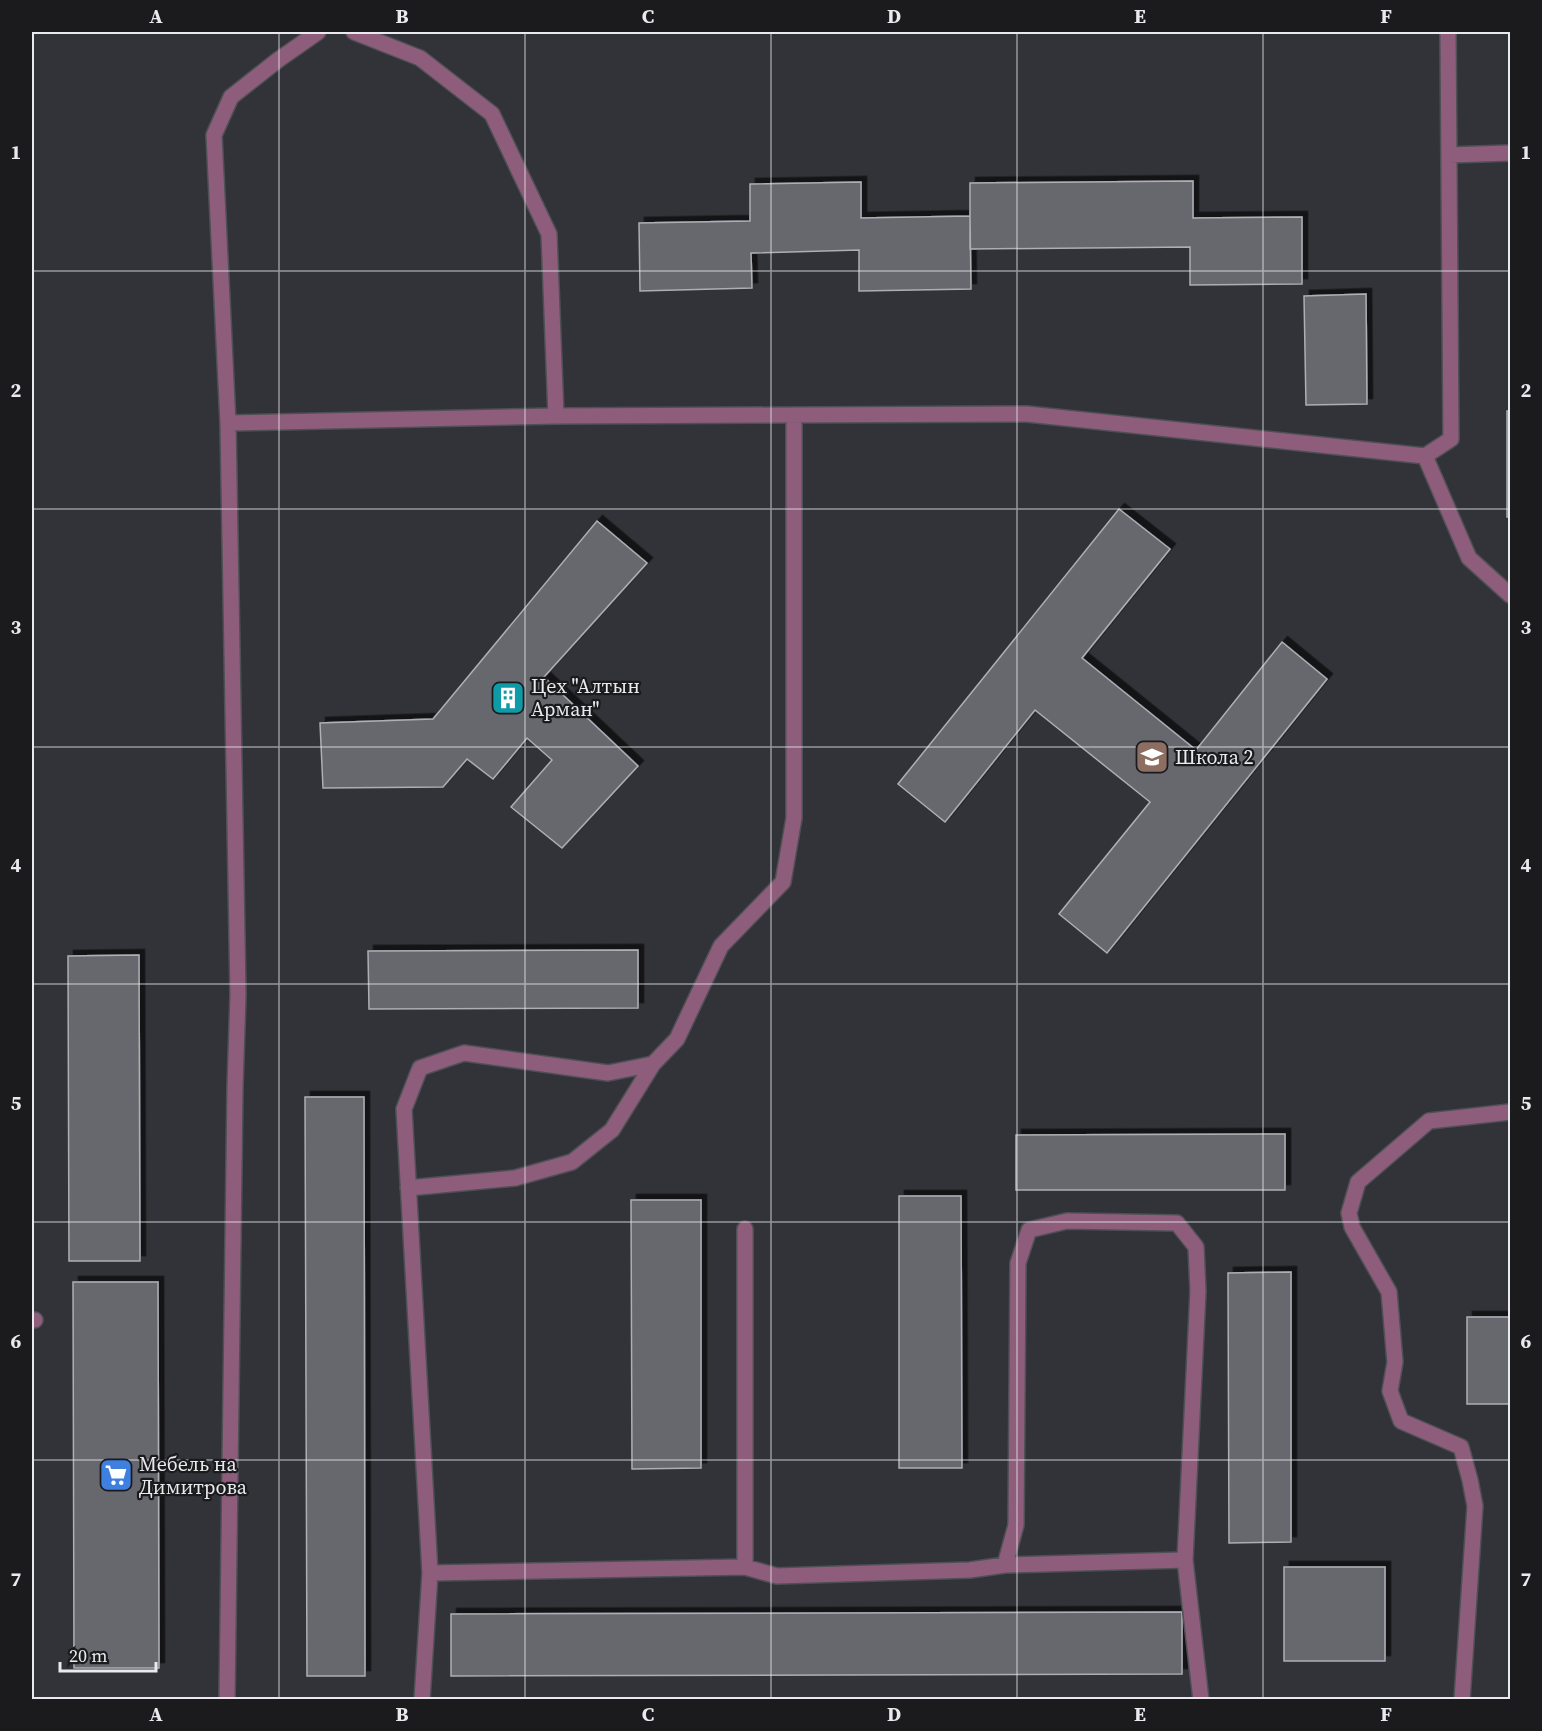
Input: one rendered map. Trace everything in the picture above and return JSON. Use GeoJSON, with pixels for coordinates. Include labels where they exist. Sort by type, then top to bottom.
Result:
{"type":"FeatureCollection","features":[{"type":"Feature","properties":{"kind":"street"},"geometry":{"type":"LineString","coordinates":[[227,1700],[238,995],[228,423],[214,135],[231,97],[318,32]]}},
{"type":"Feature","properties":{"kind":"street"},"geometry":{"type":"LineString","coordinates":[[354,32],[420,58],[492,114],[549,234],[555,416]]}},
{"type":"Feature","properties":{"kind":"street"},"geometry":{"type":"LineString","coordinates":[[228,423],[555,416],[1027,414],[1425,456],[1451,439],[1448,32]]}},
{"type":"Feature","properties":{"kind":"street"},"geometry":{"type":"LineString","coordinates":[[1449,154],[1510,153]]}},
{"type":"Feature","properties":{"kind":"street"},"geometry":{"type":"LineString","coordinates":[[408,1188],[515,1178],[572,1162],[612,1130],[653,1064],[677,1039],[721,946],[783,882],[794,818],[794,415]]}},
{"type":"Feature","properties":{"kind":"street"},"geometry":{"type":"LineString","coordinates":[[1425,456],[1469,558],[1510,595]]}},
{"type":"Feature","properties":{"kind":"street"},"geometry":{"type":"LineString","coordinates":[[422,1700],[430,1573],[404,1109],[420,1068],[464,1053],[608,1073],[653,1064]]}},
{"type":"Feature","properties":{"kind":"street"},"geometry":{"type":"LineString","coordinates":[[1462,1700],[1475,1506],[1470,1480],[1461,1447],[1401,1421],[1390,1391],[1395,1362],[1389,1292],[1352,1227],[1349,1213],[1358,1182],[1428,1121],[1510,1112]]}},
{"type":"Feature","properties":{"kind":"street"},"geometry":{"type":"LineString","coordinates":[[1005,1564],[1016,1525],[1018,1263],[1029,1230],[1066,1221],[1177,1223],[1196,1247],[1198,1291],[1185,1560],[1201,1700]]}},
{"type":"Feature","properties":{"kind":"street"},"geometry":{"type":"LineString","coordinates":[[745,1229],[745,1567]]}},
{"type":"Feature","properties":{"kind":"street"},"geometry":{"type":"LineString","coordinates":[[430,1573],[745,1567],[777,1576],[970,1570],[1005,1564],[1185,1560]]}},
{"type":"Feature","properties":{"kind":"building"},"geometry":{"type":"Polygon","coordinates":[[[1193,181],[1193,218],[1302,217],[1302,284],[1190,285],[1190,247],[970,249],[970,183],[1193,181]]]}},
{"type":"Feature","properties":{"kind":"building"},"geometry":{"type":"Polygon","coordinates":[[[861,182],[861,218],[970,216],[971,289],[859,291],[859,250],[751,253],[752,288],[640,291],[639,223],[750,221],[750,184],[861,182]]]}},
{"type":"Feature","properties":{"kind":"building"},"geometry":{"type":"Polygon","coordinates":[[[1366,294],[1367,404],[1306,405],[1304,296],[1366,294]]]}},
{"type":"Feature","properties":{"kind":"building"},"geometry":{"type":"Polygon","coordinates":[[[1507,411],[1510,411],[1510,517],[1507,517],[1507,411]]]}},
{"type":"Feature","properties":{"kind":"building"},"geometry":{"type":"Polygon","coordinates":[[[1119,509],[1170,549],[1082,658],[1196,750],[1282,642],[1327,679],[1107,953],[1059,914],[1150,802],[1035,710],[945,822],[898,784],[1119,509]]]}},
{"type":"Feature","properties":{"kind":"building","name":"Цех \"Алтын Арман\""},"geometry":{"type":"Polygon","coordinates":[[[597,521],[647,563],[544,677],[638,766],[562,848],[511,807],[552,760],[527,738],[493,779],[467,759],[443,787],[323,788],[320,723],[433,719],[597,521]]]}},
{"type":"Feature","properties":{"kind":"building"},"geometry":{"type":"Polygon","coordinates":[[[638,950],[638,1008],[369,1009],[368,951],[638,950]]]}},
{"type":"Feature","properties":{"kind":"building"},"geometry":{"type":"Polygon","coordinates":[[[139,955],[140,1261],[69,1261],[68,956],[139,955]]]}},
{"type":"Feature","properties":{"kind":"building"},"geometry":{"type":"Polygon","coordinates":[[[305,1097],[364,1097],[365,1676],[307,1676],[305,1097]]]}},
{"type":"Feature","properties":{"kind":"building"},"geometry":{"type":"Polygon","coordinates":[[[1285,1134],[1285,1190],[1016,1190],[1016,1135],[1285,1134]]]}},
{"type":"Feature","properties":{"kind":"building"},"geometry":{"type":"Polygon","coordinates":[[[899,1196],[961,1196],[962,1468],[899,1468],[899,1196]]]}},
{"type":"Feature","properties":{"kind":"building"},"geometry":{"type":"Polygon","coordinates":[[[631,1200],[701,1200],[701,1468],[632,1469],[631,1200]]]}},
{"type":"Feature","properties":{"kind":"building"},"geometry":{"type":"Polygon","coordinates":[[[1291,1272],[1291,1542],[1229,1543],[1228,1273],[1291,1272]]]}},
{"type":"Feature","properties":{"kind":"building","name":"Мебель на Димитрова"},"geometry":{"type":"Polygon","coordinates":[[[73,1282],[158,1282],[159,1668],[74,1668],[73,1282]]]}},
{"type":"Feature","properties":{"kind":"building"},"geometry":{"type":"Polygon","coordinates":[[[1467,1317],[1510,1317],[1510,1404],[1467,1404],[1467,1317]]]}},
{"type":"Feature","properties":{"kind":"building"},"geometry":{"type":"Polygon","coordinates":[[[1284,1567],[1385,1567],[1385,1661],[1284,1661],[1284,1567]]]}},
{"type":"Feature","properties":{"kind":"building"},"geometry":{"type":"Polygon","coordinates":[[[1182,1612],[1182,1674],[451,1676],[451,1614],[1182,1612]]]}},
{"type":"Feature","properties":{"kind":"place","name":"Цех \"Алтын Арман\""},"geometry":{"type":"Point","coordinates":[508,698]}},
{"type":"Feature","properties":{"kind":"place","name":"Школа 2"},"geometry":{"type":"Point","coordinates":[1152,757]}},
{"type":"Feature","properties":{"kind":"place","name":"Мебель на Димитрова"},"geometry":{"type":"Point","coordinates":[116,1475]}}]}
